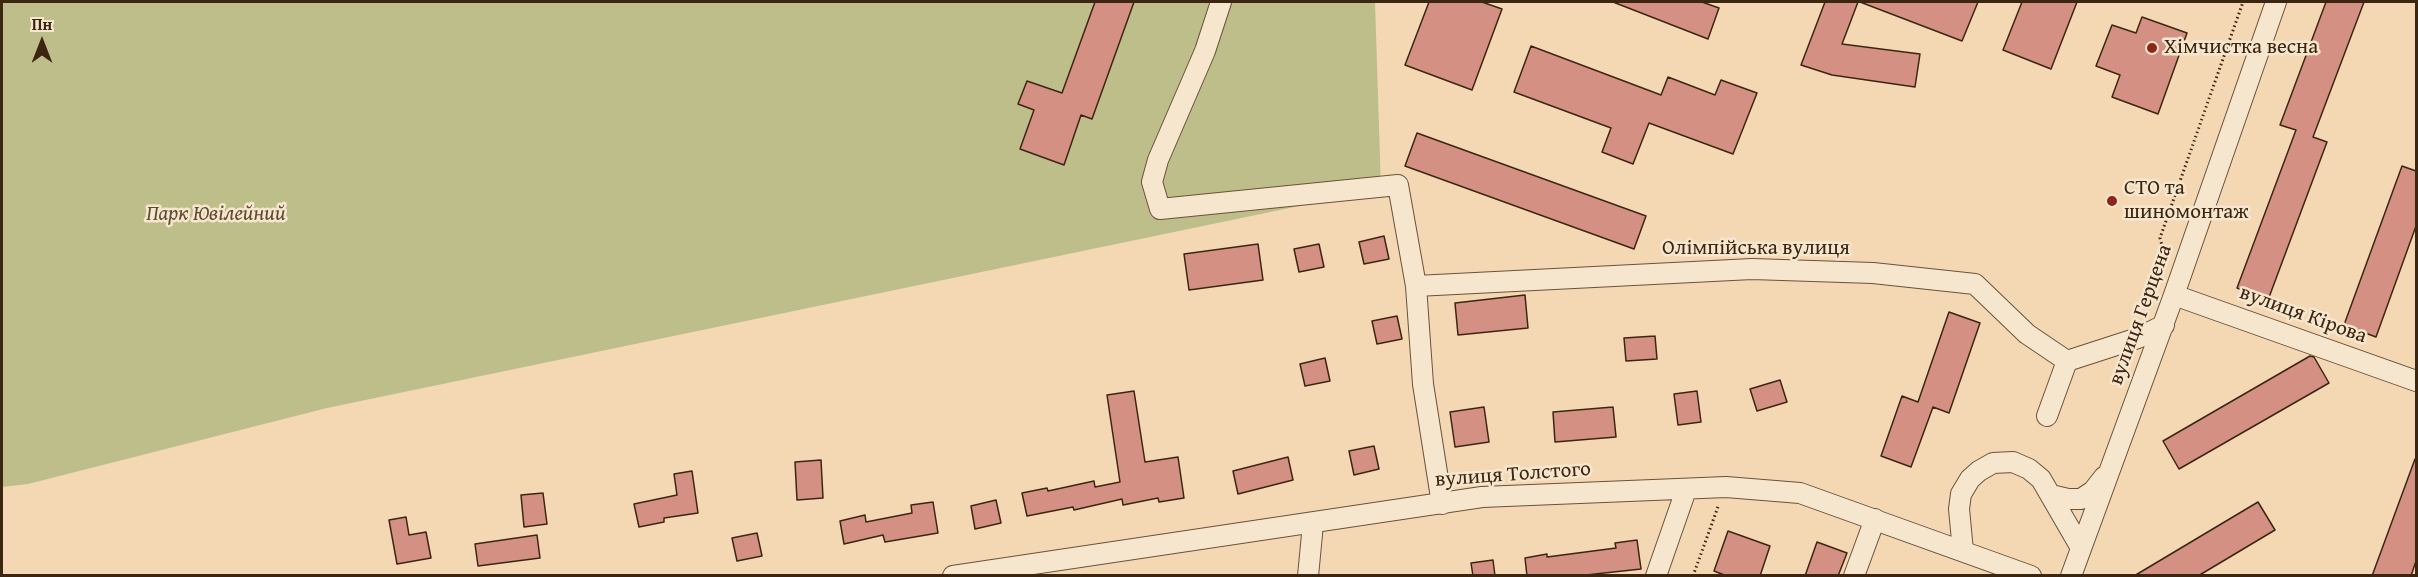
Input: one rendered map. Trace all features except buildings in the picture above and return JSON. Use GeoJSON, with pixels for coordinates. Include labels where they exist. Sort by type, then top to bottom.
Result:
{"type":"FeatureCollection","features":[{"type":"Feature","properties":{"kind":"street"},"geometry":{"type":"LineString","coordinates":[[1221,2],[1205,51],[1158,160],[1152,182],[1160,208],[1398,185],[1416,286],[1423,384],[1442,504]]}},
{"type":"Feature","properties":{"kind":"street","name":"вулиця Герцена"},"geometry":{"type":"LineString","coordinates":[[2071,576],[2174,295],[2276,2]]}},
{"type":"Feature","properties":{"kind":"street","name":"Олімпійська вулиця"},"geometry":{"type":"LineString","coordinates":[[1416,286],[1752,269],[1873,273],[1975,284],[2027,334],[2067,361]]}},
{"type":"Feature","properties":{"kind":"street","name":"вулиця Кірова"},"geometry":{"type":"LineString","coordinates":[[2174,295],[2416,381]]}},
{"type":"Feature","properties":{"kind":"street"},"geometry":{"type":"LineString","coordinates":[[2047,416],[2067,361],[2138,338],[2163,325]]}},
{"type":"Feature","properties":{"kind":"street"},"geometry":{"type":"LineString","coordinates":[[1963,551],[1959,509],[1961,494],[1970,479],[1979,471],[1993,463],[2013,462],[2029,469],[2041,479],[2081,548]]}},
{"type":"Feature","properties":{"kind":"street"},"geometry":{"type":"LineString","coordinates":[[2051,495],[2081,499],[2093,491],[2110,470]]}},
{"type":"Feature","properties":{"kind":"street","name":"вулиця Толстого"},"geometry":{"type":"LineString","coordinates":[[953,576],[1482,497],[1726,487],[1800,493],[2031,576]]}},
{"type":"Feature","properties":{"kind":"street"},"geometry":{"type":"LineString","coordinates":[[1656,576],[1686,490]]}},
{"type":"Feature","properties":{"kind":"street"},"geometry":{"type":"LineString","coordinates":[[1854,576],[1875,519]]}},
{"type":"Feature","properties":{"kind":"street"},"geometry":{"type":"LineString","coordinates":[[1308,576],[1313,524]]}},
{"type":"Feature","properties":{"kind":"path"},"geometry":{"type":"LineString","coordinates":[[2166,261],[2160,238],[2243,2]]}},
{"type":"Feature","properties":{"kind":"path"},"geometry":{"type":"LineString","coordinates":[[1693,576],[1726,487]]}},
{"type":"Feature","properties":{"kind":"green space","name":"Парк Ювілейний"},"geometry":{"type":"Polygon","coordinates":[[[2,2],[1375,2],[1381,189],[327,408],[28,484],[2,487],[2,2]]]}},
{"type":"Feature","properties":{"kind":"place","name":"Хімчистка весна"},"geometry":{"type":"Point","coordinates":[2152,48]}},
{"type":"Feature","properties":{"kind":"place","name":"СТО та шиномонтаж"},"geometry":{"type":"Point","coordinates":[2112,201]}}]}
